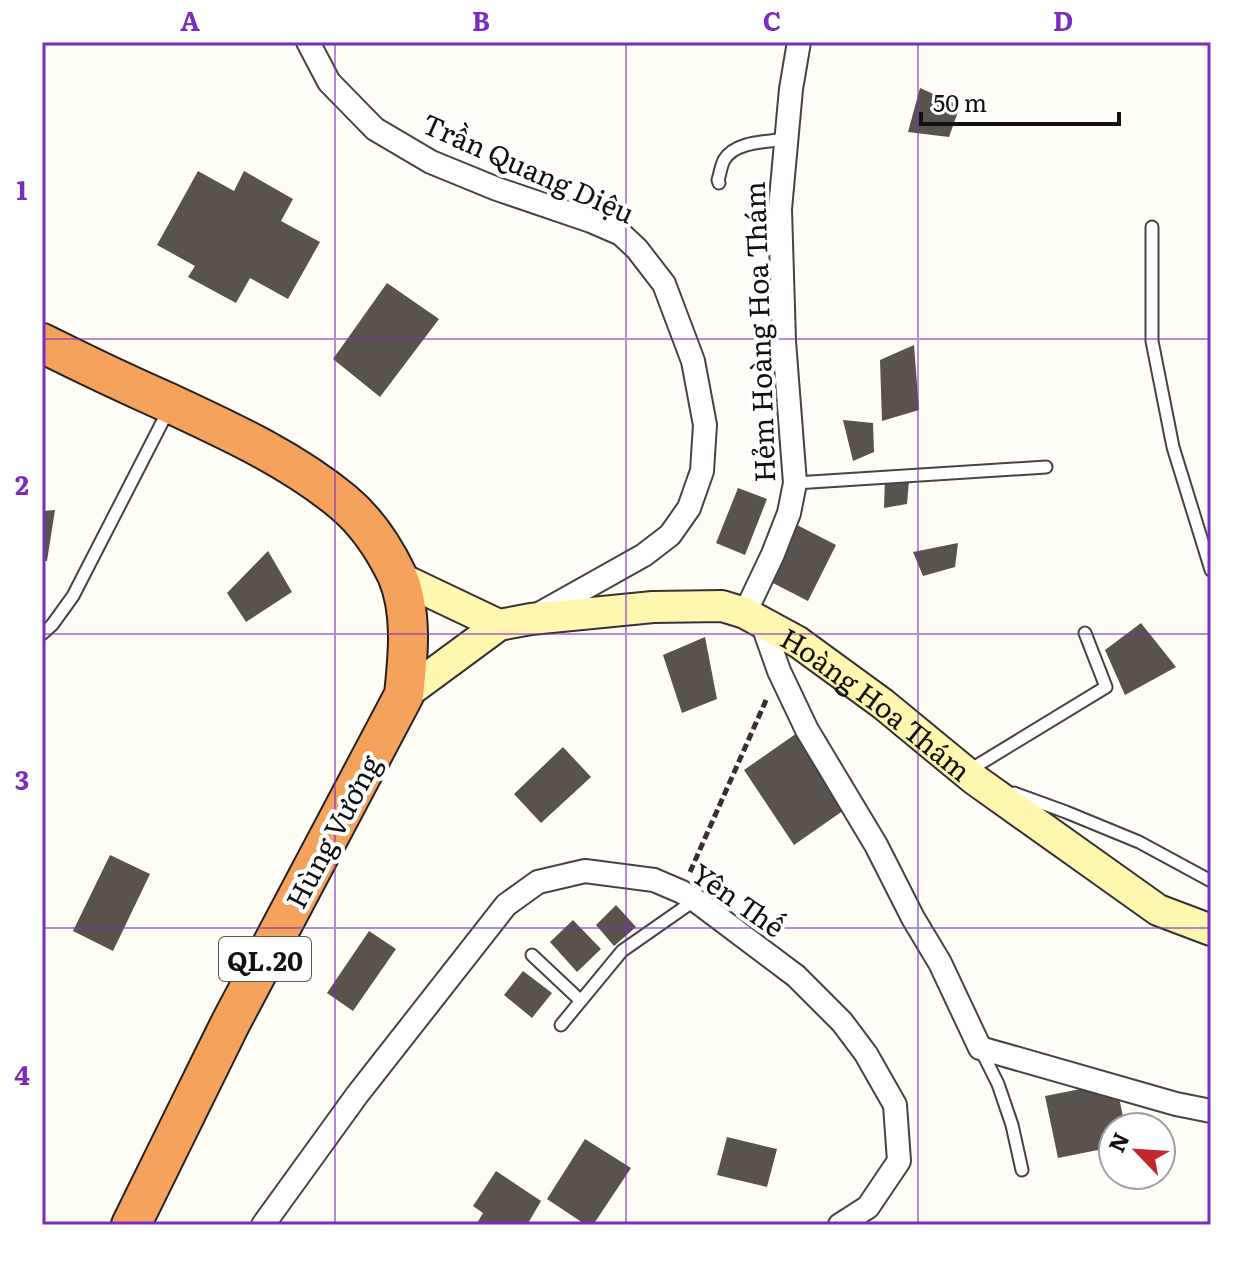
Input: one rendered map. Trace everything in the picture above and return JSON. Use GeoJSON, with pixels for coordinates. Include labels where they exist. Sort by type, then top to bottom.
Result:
{"type":"FeatureCollection","features":[{"type":"Feature","properties":{"kind":"highway"},"geometry":{"type":"LineString","coordinates":[[42,343],[216,424],[302,473],[344,503],[378,540],[398,577],[407,623],[408,659],[404,695]]}},
{"type":"Feature","properties":{"kind":"highway","name":"Hùng Vương"},"geometry":{"type":"LineString","coordinates":[[131,1225],[230,1024],[404,695]]}},
{"type":"Feature","properties":{"kind":"street","name":"Trần Quang Diệu"},"geometry":{"type":"LineString","coordinates":[[308,42],[329,82],[375,129],[431,162],[621,234],[664,284],[693,361],[705,425],[702,471],[689,508],[670,535],[644,555],[531,619]]}},
{"type":"Feature","properties":{"kind":"street","name":"Hẻm Hoàng Hoa Thám"},"geometry":{"type":"LineString","coordinates":[[753,616],[789,513],[795,483],[781,275],[780,209],[791,89],[799,42]]}},
{"type":"Feature","properties":{"kind":"street"},"geometry":{"type":"LineString","coordinates":[[398,577],[499,625],[404,695]]}},
{"type":"Feature","properties":{"kind":"street","name":"Hoàng Hoa Thám"},"geometry":{"type":"LineString","coordinates":[[499,625],[653,607],[722,606],[753,616],[798,642],[883,704],[970,776],[1158,910],[1211,930]]}},
{"type":"Feature","properties":{"kind":"street"},"geometry":{"type":"LineString","coordinates":[[753,616],[807,730],[876,845],[940,963],[980,1048],[1211,1111]]}},
{"type":"Feature","properties":{"kind":"street","name":"Yên Thế"},"geometry":{"type":"LineString","coordinates":[[263,1225],[357,1095],[506,905],[538,882],[585,871],[654,880],[688,896],[796,976],[842,1022],[866,1054],[895,1105],[899,1161],[868,1207],[840,1225]]}},
{"type":"Feature","properties":{"kind":"lane"},"geometry":{"type":"LineString","coordinates":[[719,183],[724,160],[732,151],[786,139]]}},
{"type":"Feature","properties":{"kind":"lane"},"geometry":{"type":"LineString","coordinates":[[1152,227],[1152,341],[1173,447],[1211,570]]}},
{"type":"Feature","properties":{"kind":"lane"},"geometry":{"type":"LineString","coordinates":[[42,634],[73,596],[171,405]]}},
{"type":"Feature","properties":{"kind":"lane"},"geometry":{"type":"LineString","coordinates":[[795,483],[1046,467]]}},
{"type":"Feature","properties":{"kind":"lane"},"geometry":{"type":"LineString","coordinates":[[970,776],[1106,687],[1085,633]]}},
{"type":"Feature","properties":{"kind":"lane"},"geometry":{"type":"LineString","coordinates":[[970,776],[1139,842],[1211,881]]}},
{"type":"Feature","properties":{"kind":"lane"},"geometry":{"type":"LineString","coordinates":[[561,1025],[622,951],[688,896]]}},
{"type":"Feature","properties":{"kind":"lane"},"geometry":{"type":"LineString","coordinates":[[532,955],[581,1001]]}},
{"type":"Feature","properties":{"kind":"lane"},"geometry":{"type":"LineString","coordinates":[[980,1048],[998,1084],[1012,1125],[1022,1170]]}},
{"type":"Feature","properties":{"kind":"path"},"geometry":{"type":"LineString","coordinates":[[688,896],[779,671]]}},
{"type":"Feature","properties":{"kind":"building"},"geometry":{"type":"Polygon","coordinates":[[[920,88],[960,106],[949,137],[908,132],[920,88]]]}},
{"type":"Feature","properties":{"kind":"building"},"geometry":{"type":"Polygon","coordinates":[[[198,171],[234,191],[244,171],[293,199],[281,221],[320,242],[288,299],[250,278],[236,303],[188,277],[195,266],[157,245],[198,171]]]}},
{"type":"Feature","properties":{"kind":"building"},"geometry":{"type":"Polygon","coordinates":[[[387,283],[439,319],[380,397],[333,359],[387,283]]]}},
{"type":"Feature","properties":{"kind":"building"},"geometry":{"type":"Polygon","coordinates":[[[914,345],[919,410],[882,421],[880,360],[914,345]]]}},
{"type":"Feature","properties":{"kind":"building"},"geometry":{"type":"Polygon","coordinates":[[[843,420],[873,423],[874,452],[853,461],[843,420]]]}},
{"type":"Feature","properties":{"kind":"building"},"geometry":{"type":"Polygon","coordinates":[[[885,477],[909,481],[907,504],[884,508],[885,477]]]}},
{"type":"Feature","properties":{"kind":"building"},"geometry":{"type":"Polygon","coordinates":[[[738,488],[767,499],[745,555],[716,543],[738,488]]]}},
{"type":"Feature","properties":{"kind":"building"},"geometry":{"type":"Polygon","coordinates":[[[55,510],[47,561],[42,561],[42,511],[55,510]]]}},
{"type":"Feature","properties":{"kind":"building"},"geometry":{"type":"Polygon","coordinates":[[[797,525],[836,545],[808,601],[769,581],[797,525]]]}},
{"type":"Feature","properties":{"kind":"building"},"geometry":{"type":"Polygon","coordinates":[[[958,543],[955,567],[923,576],[913,552],[958,543]]]}},
{"type":"Feature","properties":{"kind":"building"},"geometry":{"type":"Polygon","coordinates":[[[268,551],[292,592],[246,622],[227,593],[268,551]]]}},
{"type":"Feature","properties":{"kind":"building"},"geometry":{"type":"Polygon","coordinates":[[[1141,623],[1176,667],[1125,695],[1105,650],[1141,623]]]}},
{"type":"Feature","properties":{"kind":"building"},"geometry":{"type":"Polygon","coordinates":[[[705,637],[717,699],[682,713],[663,655],[705,637]]]}},
{"type":"Feature","properties":{"kind":"building"},"geometry":{"type":"Polygon","coordinates":[[[797,733],[847,808],[794,845],[744,770],[797,733]]]}},
{"type":"Feature","properties":{"kind":"building"},"geometry":{"type":"Polygon","coordinates":[[[563,747],[591,777],[541,823],[514,794],[563,747]]]}},
{"type":"Feature","properties":{"kind":"building"},"geometry":{"type":"Polygon","coordinates":[[[110,855],[150,874],[113,951],[73,931],[110,855]]]}},
{"type":"Feature","properties":{"kind":"building"},"geometry":{"type":"Polygon","coordinates":[[[616,905],[636,927],[614,946],[596,925],[616,905]]]}},
{"type":"Feature","properties":{"kind":"building"},"geometry":{"type":"Polygon","coordinates":[[[573,920],[601,949],[577,972],[550,942],[573,920]]]}},
{"type":"Feature","properties":{"kind":"building"},"geometry":{"type":"Polygon","coordinates":[[[369,931],[396,949],[353,1011],[327,993],[369,931]]]}},
{"type":"Feature","properties":{"kind":"building"},"geometry":{"type":"Polygon","coordinates":[[[523,971],[552,993],[532,1018],[504,995],[523,971]]]}},
{"type":"Feature","properties":{"kind":"building"},"geometry":{"type":"Polygon","coordinates":[[[1116,1082],[1122,1111],[1097,1111],[1097,1150],[1058,1158],[1045,1096],[1116,1082]]]}},
{"type":"Feature","properties":{"kind":"building"},"geometry":{"type":"Polygon","coordinates":[[[727,1137],[777,1149],[767,1187],[717,1175],[727,1137]]]}},
{"type":"Feature","properties":{"kind":"building"},"geometry":{"type":"Polygon","coordinates":[[[585,1139],[631,1168],[593,1225],[586,1225],[547,1199],[585,1139]]]}},
{"type":"Feature","properties":{"kind":"building"},"geometry":{"type":"Polygon","coordinates":[[[496,1171],[541,1201],[527,1225],[476,1225],[483,1213],[473,1206],[496,1171]]]}}]}
